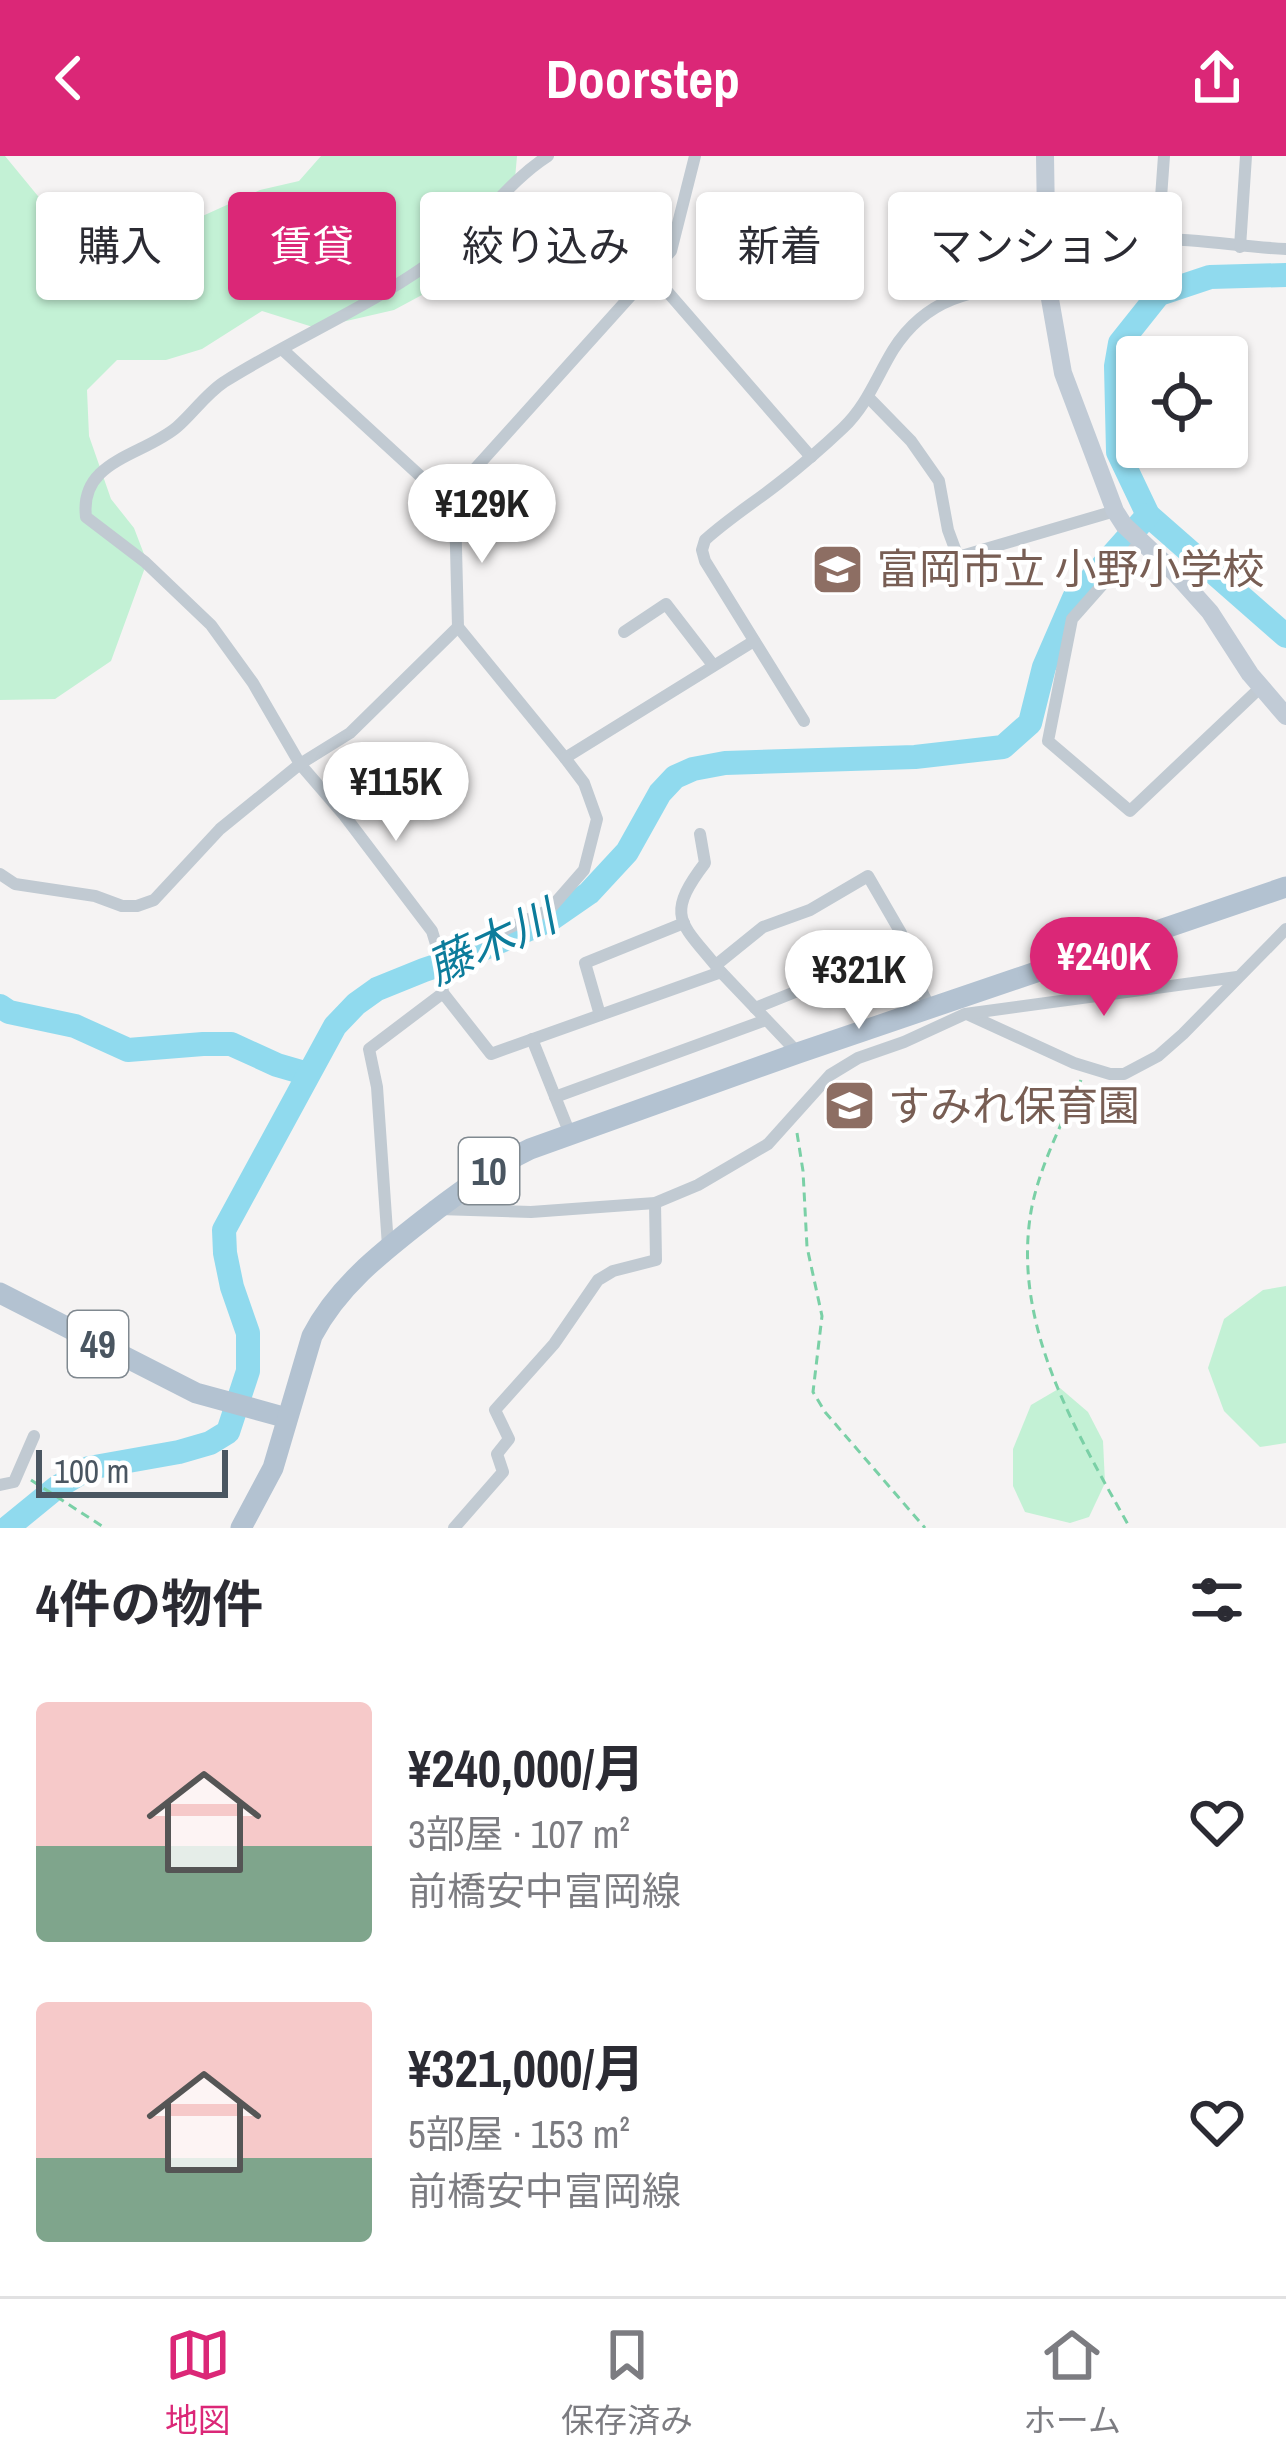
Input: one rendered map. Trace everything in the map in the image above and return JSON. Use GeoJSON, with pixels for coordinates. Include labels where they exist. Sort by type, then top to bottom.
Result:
{"type":"FeatureCollection","features":[{"type":"Feature","properties":{"kind":"main road"},"geometry":{"type":"LineString","coordinates":[[1045,156],[1046,192]]}},
{"type":"Feature","properties":{"kind":"main road"},"geometry":{"type":"LineString","coordinates":[[1050,300],[1063,373],[1129,528],[1210,612],[1286,716]]}},
{"type":"Feature","properties":{"kind":"main road","name":"10"},"geometry":{"type":"LineString","coordinates":[[241,1528],[273,1468],[311,1336],[322,1316],[388,1246],[500,1163],[797,1053],[930,1008],[963,1006],[1286,887]]}},
{"type":"Feature","properties":{"kind":"main road","name":"49"},"geometry":{"type":"LineString","coordinates":[[0,1293],[196,1393],[287,1418]]}},
{"type":"Feature","properties":{"kind":"street"},"geometry":{"type":"LineString","coordinates":[[548,156],[528,169],[448,250],[347,315],[220,385],[155,443],[106,465],[88,488],[86,517],[145,562],[211,626],[253,683],[300,764],[432,932],[443,993],[491,1054],[718,968],[763,928],[810,910],[868,876],[901,933],[930,1008]]}},
{"type":"Feature","properties":{"kind":"street"},"geometry":{"type":"LineString","coordinates":[[672,242],[695,156]]}},
{"type":"Feature","properties":{"kind":"street"},"geometry":{"type":"LineString","coordinates":[[1164,156],[1158,239],[1286,249]]}},
{"type":"Feature","properties":{"kind":"street"},"geometry":{"type":"LineString","coordinates":[[1240,247],[1246,156]]}},
{"type":"Feature","properties":{"kind":"street"},"geometry":{"type":"LineString","coordinates":[[672,297],[811,457]]}},
{"type":"Feature","properties":{"kind":"street"},"geometry":{"type":"LineString","coordinates":[[438,951],[495,934],[549,910],[584,870],[597,819],[584,783],[458,627],[455,508],[473,471],[628,300]]}},
{"type":"Feature","properties":{"kind":"street"},"geometry":{"type":"LineString","coordinates":[[805,721],[705,561],[704,544],[848,424],[914,322],[947,300]]}},
{"type":"Feature","properties":{"kind":"street"},"geometry":{"type":"LineString","coordinates":[[283,350],[455,508]]}},
{"type":"Feature","properties":{"kind":"street"},"geometry":{"type":"LineString","coordinates":[[869,398],[911,441],[939,481],[958,557],[1129,528]]}},
{"type":"Feature","properties":{"kind":"street"},"geometry":{"type":"LineString","coordinates":[[1129,528],[1072,619],[1048,741],[1130,811],[1262,687]]}},
{"type":"Feature","properties":{"kind":"street"},"geometry":{"type":"LineString","coordinates":[[624,632],[666,604],[713,665]]}},
{"type":"Feature","properties":{"kind":"street"},"geometry":{"type":"LineString","coordinates":[[0,874],[15,884],[95,896],[122,906],[154,900],[220,829],[300,764],[350,734],[458,627]]}},
{"type":"Feature","properties":{"kind":"street"},"geometry":{"type":"LineString","coordinates":[[566,758],[754,641]]}},
{"type":"Feature","properties":{"kind":"street"},"geometry":{"type":"LineString","coordinates":[[700,834],[705,863],[680,906],[684,923],[718,968],[797,1053]]}},
{"type":"Feature","properties":{"kind":"street"},"geometry":{"type":"LineString","coordinates":[[600,1015],[585,963],[684,923]]}},
{"type":"Feature","properties":{"kind":"street"},"geometry":{"type":"LineString","coordinates":[[963,1006],[1086,1067],[1124,1074],[1158,1056],[1183,1034],[1286,929]]}},
{"type":"Feature","properties":{"kind":"street"},"geometry":{"type":"LineString","coordinates":[[438,1209],[531,1212],[655,1203],[698,1185],[768,1144],[830,1076],[858,1058],[904,1042],[963,1006],[1237,977]]}},
{"type":"Feature","properties":{"kind":"street"},"geometry":{"type":"LineString","coordinates":[[755,1008],[830,978]]}},
{"type":"Feature","properties":{"kind":"street"},"geometry":{"type":"LineString","coordinates":[[388,1246],[380,1107],[369,1049],[443,993]]}},
{"type":"Feature","properties":{"kind":"street"},"geometry":{"type":"LineString","coordinates":[[555,1096],[766,1020]]}},
{"type":"Feature","properties":{"kind":"street"},"geometry":{"type":"LineString","coordinates":[[532,1040],[570,1134]]}},
{"type":"Feature","properties":{"kind":"street"},"geometry":{"type":"LineString","coordinates":[[454,1528],[502,1472],[497,1454],[509,1439],[495,1410],[554,1344],[598,1280],[613,1271],[656,1260],[655,1203]]}},
{"type":"Feature","properties":{"kind":"street"},"geometry":{"type":"LineString","coordinates":[[0,1485],[14,1482],[34,1436]]}},
{"type":"Feature","properties":{"kind":"path"},"geometry":{"type":"LineString","coordinates":[[1086,1067],[1030,1217],[1029,1266],[1034,1318],[1061,1398],[1130,1528]]}},
{"type":"Feature","properties":{"kind":"path"},"geometry":{"type":"LineString","coordinates":[[794,1113],[807,1247],[822,1316],[813,1392],[926,1528]]}},
{"type":"Feature","properties":{"kind":"path"},"geometry":{"type":"LineString","coordinates":[[19,1472],[105,1528]]}},
{"type":"Feature","properties":{"kind":"green space"},"geometry":{"type":"Polygon","coordinates":[[[0,156],[5,156],[36,194],[36,300],[204,300],[204,215],[228,204],[228,300],[396,300],[396,192],[256,192],[299,181],[321,156],[517,156],[514,192],[420,192],[420,296],[394,310],[316,328],[262,311],[202,349],[166,360],[117,360],[87,390],[89,436],[111,499],[134,528],[147,562],[111,661],[55,699],[0,700],[0,156]]]}},
{"type":"Feature","properties":{"kind":"green space"},"geometry":{"type":"Polygon","coordinates":[[[1286,1286],[1286,1443],[1260,1447],[1224,1411],[1208,1368],[1224,1319],[1263,1290],[1286,1286]]]}},
{"type":"Feature","properties":{"kind":"green space"},"geometry":{"type":"Polygon","coordinates":[[[1060,1388],[1088,1412],[1103,1441],[1105,1483],[1089,1517],[1070,1523],[1025,1512],[1013,1486],[1013,1449],[1031,1405],[1060,1388]]]}},
{"type":"Feature","properties":{"kind":"waterway"},"geometry":{"type":"LineString","coordinates":[[1286,275],[1210,277],[1159,294],[1120,343],[1116,366],[1118,452],[1148,515],[1286,636]]}},
{"type":"Feature","properties":{"kind":"waterway","name":"藤木川"},"geometry":{"type":"LineString","coordinates":[[7,1528],[89,1468],[179,1452],[228,1432],[248,1371],[248,1333],[232,1287],[224,1230],[335,1026],[356,1004],[377,989],[550,920],[589,893],[627,852],[660,793],[675,777],[693,769],[725,763],[915,757],[1003,747],[1030,723],[1044,667],[1074,598],[1148,515]]}},
{"type":"Feature","properties":{"kind":"waterway"},"geometry":{"type":"LineString","coordinates":[[0,1006],[75,1026],[128,1050],[231,1044],[308,1074]]}},
{"type":"Feature","properties":{"kind":"place","name":"富岡市立 小野小学校"},"geometry":{"type":"Point","coordinates":[838,569]}},
{"type":"Feature","properties":{"kind":"place","name":"すみれ保育園"},"geometry":{"type":"Point","coordinates":[849,1106]}}]}
